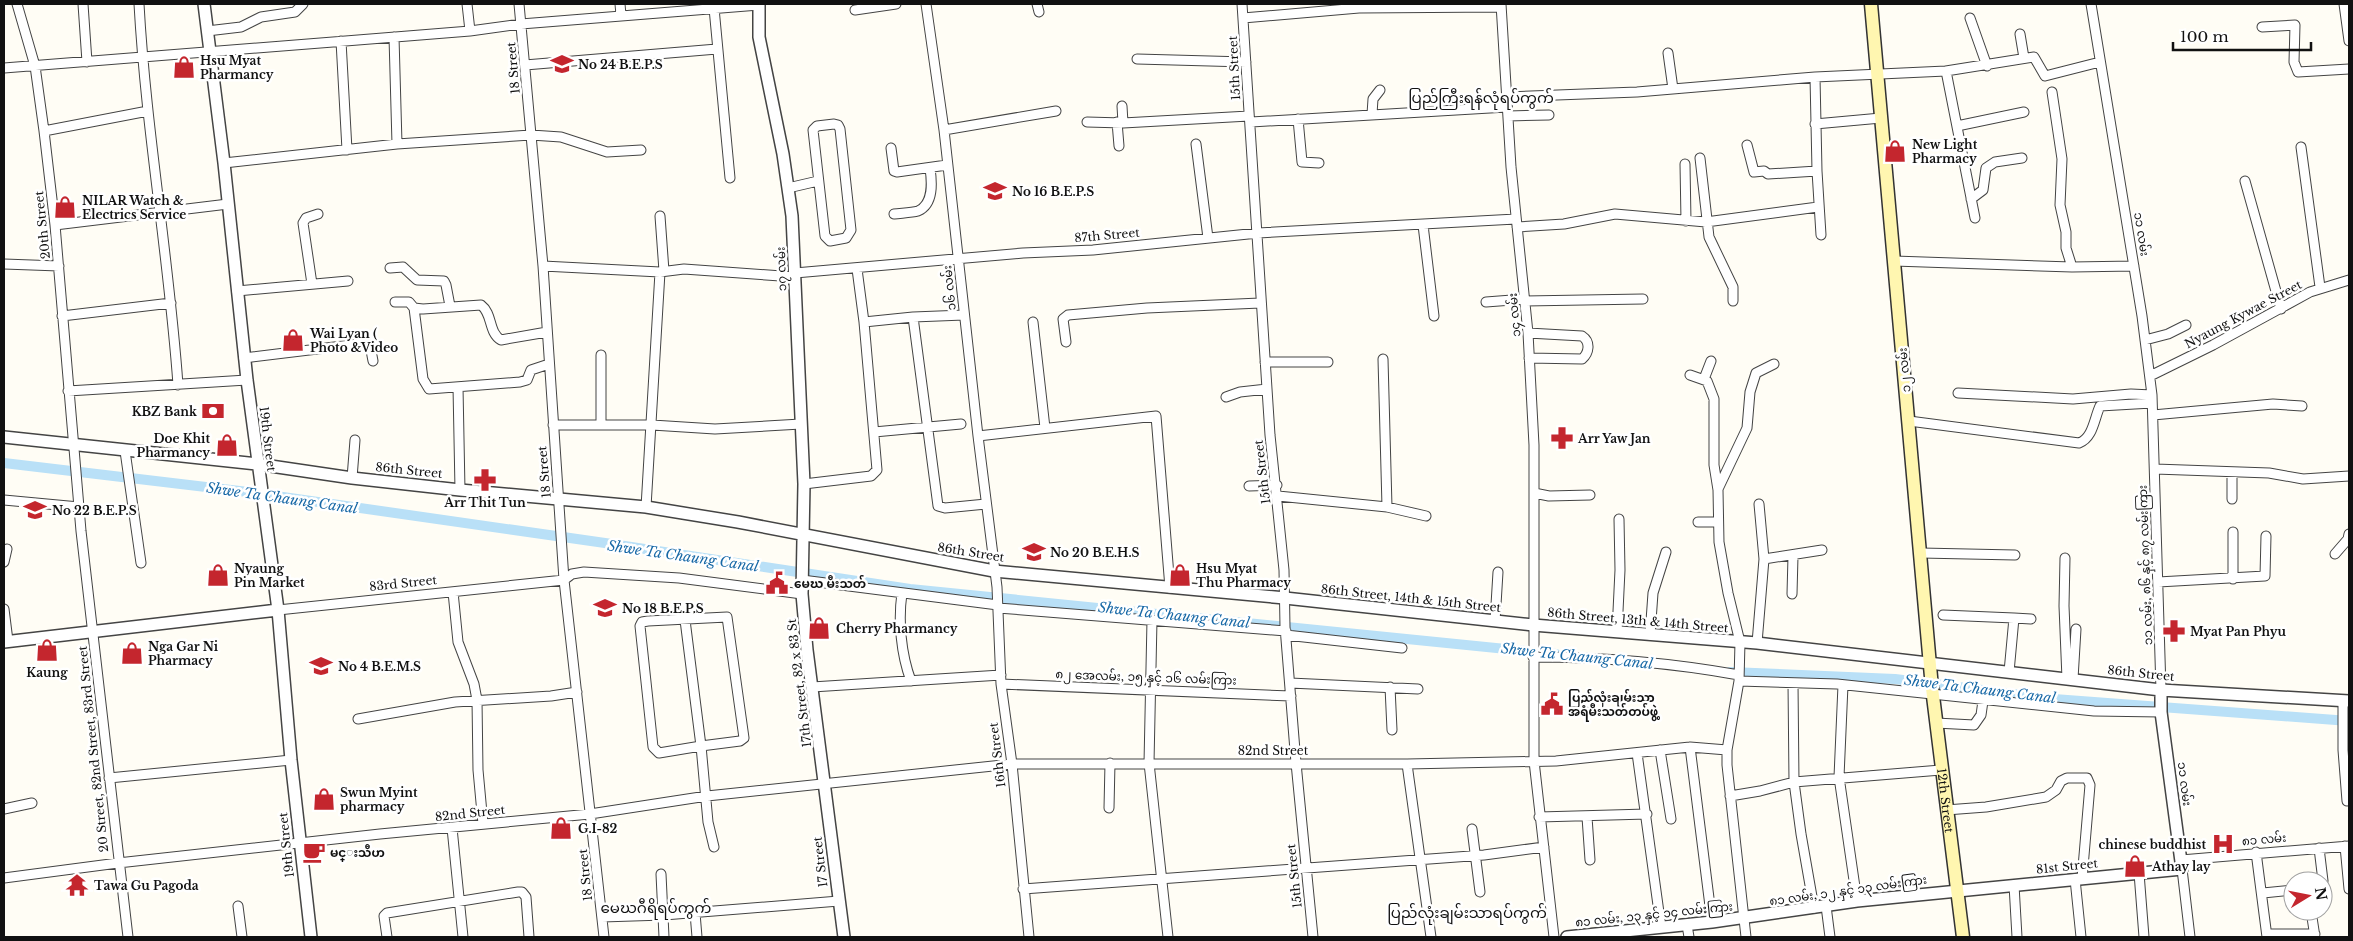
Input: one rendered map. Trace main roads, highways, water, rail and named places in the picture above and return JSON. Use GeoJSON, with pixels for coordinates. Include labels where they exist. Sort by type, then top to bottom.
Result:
{"type":"FeatureCollection","features":[{"type":"Feature","properties":{"kind":"main road","name":"၁၂ လမ်း"},"geometry":{"type":"LineString","coordinates":[[1871,4],[1931,664]]}},
{"type":"Feature","properties":{"kind":"main road","name":"12th Street"},"geometry":{"type":"LineString","coordinates":[[1931,664],[1941,770],[1963,937]]}},
{"type":"Feature","properties":{"kind":"waterway","name":"Shwe Ta Chaung Canal"},"geometry":{"type":"LineString","coordinates":[[4,463],[248,492],[910,589],[1556,654]]}},
{"type":"Feature","properties":{"kind":"waterway","name":"Shwe Ta Chaung Canal"},"geometry":{"type":"LineString","coordinates":[[1730,672],[1895,679],[2054,699],[2349,721]]}},
{"type":"Feature","properties":{"kind":"place","name":"No 24 B.E.P.S"},"geometry":{"type":"Point","coordinates":[562,64]}},
{"type":"Feature","properties":{"kind":"place","name":"Hsu Myat Pharmancy"},"geometry":{"type":"Point","coordinates":[184,67]}},
{"type":"Feature","properties":{"kind":"place","name":"New Light Pharmacy"},"geometry":{"type":"Point","coordinates":[1895,151]}},
{"type":"Feature","properties":{"kind":"place","name":"No 16 B.E.P.S"},"geometry":{"type":"Point","coordinates":[995,191]}},
{"type":"Feature","properties":{"kind":"place","name":"NILAR Watch & Electrics Service"},"geometry":{"type":"Point","coordinates":[65,207]}},
{"type":"Feature","properties":{"kind":"place","name":"Wai Lyan ( Photo &Video"},"geometry":{"type":"Point","coordinates":[293,340]}},
{"type":"Feature","properties":{"kind":"place","name":"KBZ Bank"},"geometry":{"type":"Point","coordinates":[213,411]}},
{"type":"Feature","properties":{"kind":"place","name":"Arr Yaw Jan"},"geometry":{"type":"Point","coordinates":[1562,438]}},
{"type":"Feature","properties":{"kind":"place","name":"Doe Khit Pharmancy"},"geometry":{"type":"Point","coordinates":[227,445]}},
{"type":"Feature","properties":{"kind":"place","name":"Arr Thit Tun"},"geometry":{"type":"Point","coordinates":[485,480]}},
{"type":"Feature","properties":{"kind":"place","name":"No 22 B.E.P.S"},"geometry":{"type":"Point","coordinates":[35,510]}},
{"type":"Feature","properties":{"kind":"place","name":"No 20 B.E.H.S"},"geometry":{"type":"Point","coordinates":[1034,552]}},
{"type":"Feature","properties":{"kind":"place","name":"Nyaung Pin Market"},"geometry":{"type":"Point","coordinates":[218,575]}},
{"type":"Feature","properties":{"kind":"place","name":"Hsu Myat Thu Pharmacy"},"geometry":{"type":"Point","coordinates":[1180,575]}},
{"type":"Feature","properties":{"kind":"place","name":"မေဃ မီးသတ်"},"geometry":{"type":"Point","coordinates":[777,583]}},
{"type":"Feature","properties":{"kind":"place","name":"No 18 B.E.P.S"},"geometry":{"type":"Point","coordinates":[605,608]}},
{"type":"Feature","properties":{"kind":"place","name":"Cherry Pharmancy"},"geometry":{"type":"Point","coordinates":[819,628]}},
{"type":"Feature","properties":{"kind":"place","name":"Myat Pan Phyu"},"geometry":{"type":"Point","coordinates":[2174,631]}},
{"type":"Feature","properties":{"kind":"place","name":"Kaung"},"geometry":{"type":"Point","coordinates":[47,650]}},
{"type":"Feature","properties":{"kind":"place","name":"Nga Gar Ni Pharmacy"},"geometry":{"type":"Point","coordinates":[132,653]}},
{"type":"Feature","properties":{"kind":"place","name":"No 4 B.E.M.S"},"geometry":{"type":"Point","coordinates":[321,666]}},
{"type":"Feature","properties":{"kind":"place","name":"ပြည်လုံးချမ်းသာ အရံမီးသတ်တပ်ဖွဲ့"},"geometry":{"type":"Point","coordinates":[1552,704]}},
{"type":"Feature","properties":{"kind":"place","name":"Swun Myint pharmacy"},"geometry":{"type":"Point","coordinates":[324,799]}},
{"type":"Feature","properties":{"kind":"place","name":"G.I-82"},"geometry":{"type":"Point","coordinates":[561,828]}},
{"type":"Feature","properties":{"kind":"place","name":"chinese buddhist"},"geometry":{"type":"Point","coordinates":[2223,844]}},
{"type":"Feature","properties":{"kind":"place","name":"မင္းသီဟ"},"geometry":{"type":"Point","coordinates":[314,852]}},
{"type":"Feature","properties":{"kind":"place","name":"Athay lay"},"geometry":{"type":"Point","coordinates":[2135,866]}},
{"type":"Feature","properties":{"kind":"place","name":"Tawa Gu Pagoda"},"geometry":{"type":"Point","coordinates":[77,885]}},
{"type":"Feature","properties":{"kind":"district","name":"ပြည်ကြီးရန်လုံရပ်ကွက်"},"geometry":{"type":"Point","coordinates":[1481,97]}},
{"type":"Feature","properties":{"kind":"district","name":"မေဃဂီရိရပ်ကွက်"},"geometry":{"type":"Point","coordinates":[656,907]}},
{"type":"Feature","properties":{"kind":"district","name":"ပြည်လုံးချမ်းသာရပ်ကွက်"},"geometry":{"type":"Point","coordinates":[1467,912]}}]}
